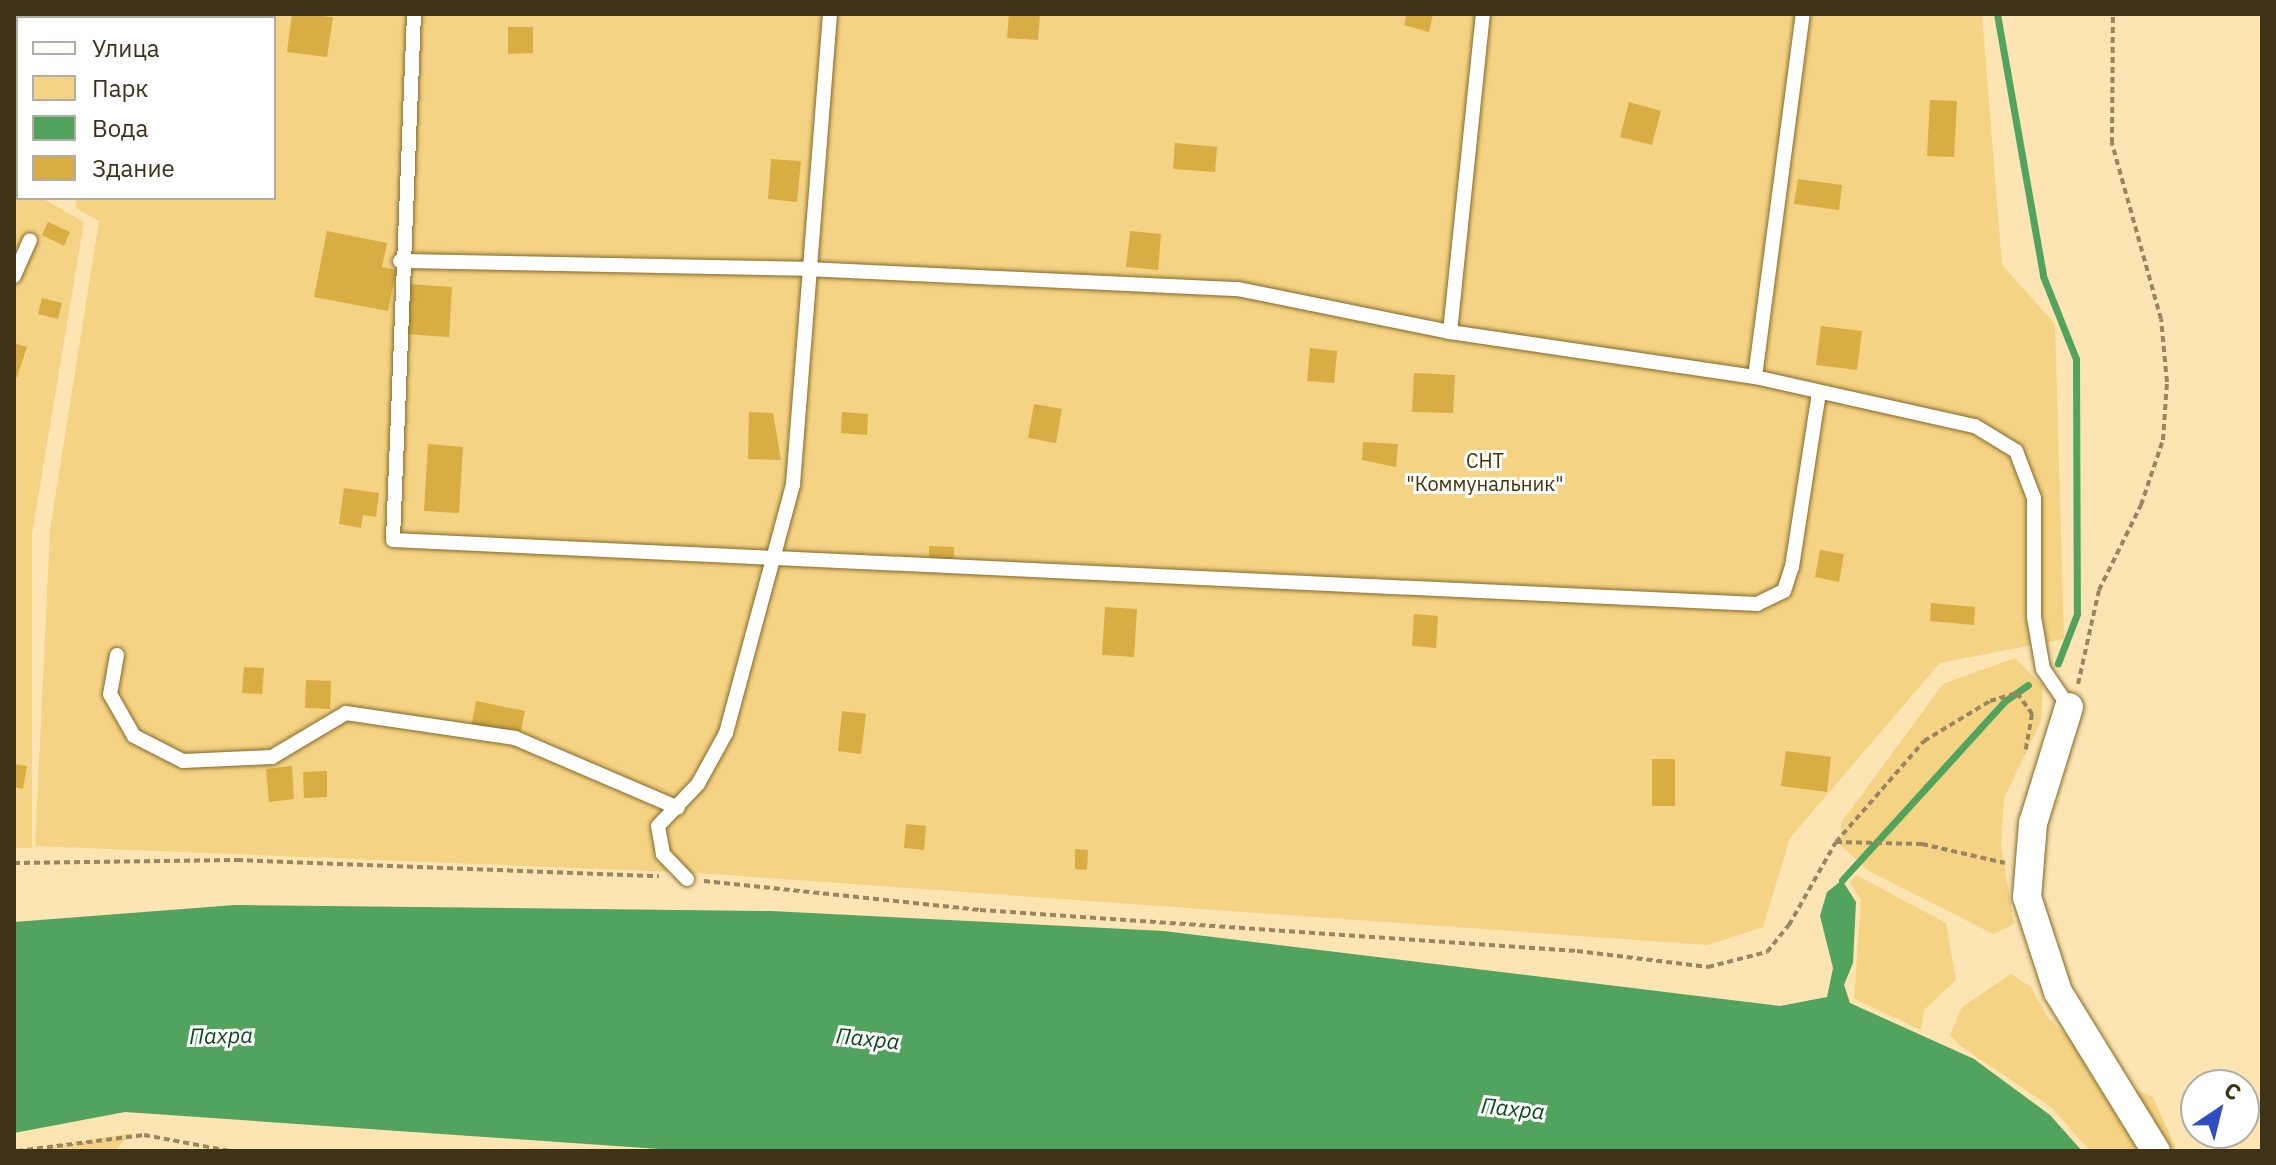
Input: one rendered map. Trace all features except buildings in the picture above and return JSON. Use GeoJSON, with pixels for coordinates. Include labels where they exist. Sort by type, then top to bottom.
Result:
{"type":"FeatureCollection","features":[{"type":"Feature","properties":{"kind":"street"},"geometry":{"type":"LineString","coordinates":[[2069,707],[2024,874],[2058,992],[2156,1151]]}},
{"type":"Feature","properties":{"kind":"lane"},"geometry":{"type":"LineString","coordinates":[[414,14],[400,261],[393,540],[1757,604],[1784,591],[1792,567],[1819,392]]}},
{"type":"Feature","properties":{"kind":"lane"},"geometry":{"type":"LineString","coordinates":[[687,879],[663,854],[658,826],[698,784],[736,706],[793,484],[830,14]]}},
{"type":"Feature","properties":{"kind":"lane"},"geometry":{"type":"LineString","coordinates":[[1450,332],[1483,14]]}},
{"type":"Feature","properties":{"kind":"lane"},"geometry":{"type":"LineString","coordinates":[[1755,377],[1803,14]]}},
{"type":"Feature","properties":{"kind":"lane"},"geometry":{"type":"LineString","coordinates":[[14,276],[30,240]]}},
{"type":"Feature","properties":{"kind":"lane"},"geometry":{"type":"LineString","coordinates":[[400,261],[808,269],[1238,289],[1450,332],[1755,377],[1975,426],[2016,451],[2034,498],[2034,617],[2043,669],[2069,707]]}},
{"type":"Feature","properties":{"kind":"lane"},"geometry":{"type":"LineString","coordinates":[[117,655],[110,694],[134,736],[183,761],[272,757],[346,713],[515,738],[678,808]]}},
{"type":"Feature","properties":{"kind":"path"},"geometry":{"type":"LineString","coordinates":[[2069,707],[2099,590],[2141,505],[2163,440],[2167,382],[2161,319],[2112,143],[2113,14]]}},
{"type":"Feature","properties":{"kind":"path"},"geometry":{"type":"LineString","coordinates":[[14,863],[237,860],[687,879],[980,910],[1577,951],[1708,967],[1767,952],[1789,925],[1836,842],[1924,741],[1990,701],[2017,693],[2032,714],[2023,770]]}},
{"type":"Feature","properties":{"kind":"path"},"geometry":{"type":"LineString","coordinates":[[1836,842],[1893,841],[1992,856],[2024,874]]}},
{"type":"Feature","properties":{"kind":"path"},"geometry":{"type":"LineString","coordinates":[[17,1151],[144,1135],[230,1151]]}},
{"type":"Feature","properties":{"kind":"path"},"geometry":{"type":"LineString","coordinates":[[270,1151],[287,1151]]}},
{"type":"Feature","properties":{"kind":"green space"},"geometry":{"type":"Polygon","coordinates":[[[206,14],[212,16],[18,16],[206,14]]]}},
{"type":"Feature","properties":{"kind":"green space","name":"СНТ \"Коммунальник\""},"geometry":{"type":"Polygon","coordinates":[[[1982,14],[2002,265],[2055,324],[2064,639],[1940,663],[1790,838],[1763,927],[1708,945],[698,873],[35,846],[50,530],[99,221],[76,208],[76,200],[276,200],[276,16],[1982,14]]]}},
{"type":"Feature","properties":{"kind":"green space"},"geometry":{"type":"Polygon","coordinates":[[[16,22],[16,90],[14,30],[16,22]]]}},
{"type":"Feature","properties":{"kind":"green space"},"geometry":{"type":"Polygon","coordinates":[[[14,157],[16,200],[46,200],[84,222],[32,534],[32,848],[14,848],[14,157]]]}},
{"type":"Feature","properties":{"kind":"green space"},"geometry":{"type":"Polygon","coordinates":[[[2015,658],[2043,686],[2041,721],[2004,798],[2001,845],[2014,924],[1993,934],[1869,871],[1841,846],[1841,823],[1943,684],[2015,658]]]}},
{"type":"Feature","properties":{"kind":"green space"},"geometry":{"type":"Polygon","coordinates":[[[1856,875],[1946,923],[1956,980],[1924,1010],[1921,1030],[1854,999],[1861,900],[1850,882],[1856,875]]]}},
{"type":"Feature","properties":{"kind":"green space"},"geometry":{"type":"Polygon","coordinates":[[[2011,974],[2031,987],[2048,1018],[2119,1083],[2153,1097],[2177,1151],[2090,1151],[2052,1108],[1959,1045],[1950,1035],[1962,1007],[2011,974]]]}},
{"type":"Feature","properties":{"kind":"green space"},"geometry":{"type":"Polygon","coordinates":[[[132,1133],[114,1151],[32,1151],[102,1138],[132,1133]]]}},
{"type":"Feature","properties":{"kind":"water","name":"Пахра"},"geometry":{"type":"Polygon","coordinates":[[[1842,880],[1856,902],[1853,963],[1844,985],[1850,1003],[1974,1059],[2050,1115],[2082,1151],[688,1151],[125,1112],[14,1133],[14,922],[235,905],[771,911],[1164,931],[1780,1006],[1827,997],[1833,968],[1820,916],[1827,892],[1842,880]]]}},
{"type":"Feature","properties":{"kind":"waterway"},"geometry":{"type":"LineString","coordinates":[[1997,14],[2043,276],[2076,359],[2077,614],[2058,663]]}},
{"type":"Feature","properties":{"kind":"waterway"},"geometry":{"type":"LineString","coordinates":[[1842,880],[2005,701],[2028,685]]}}]}
